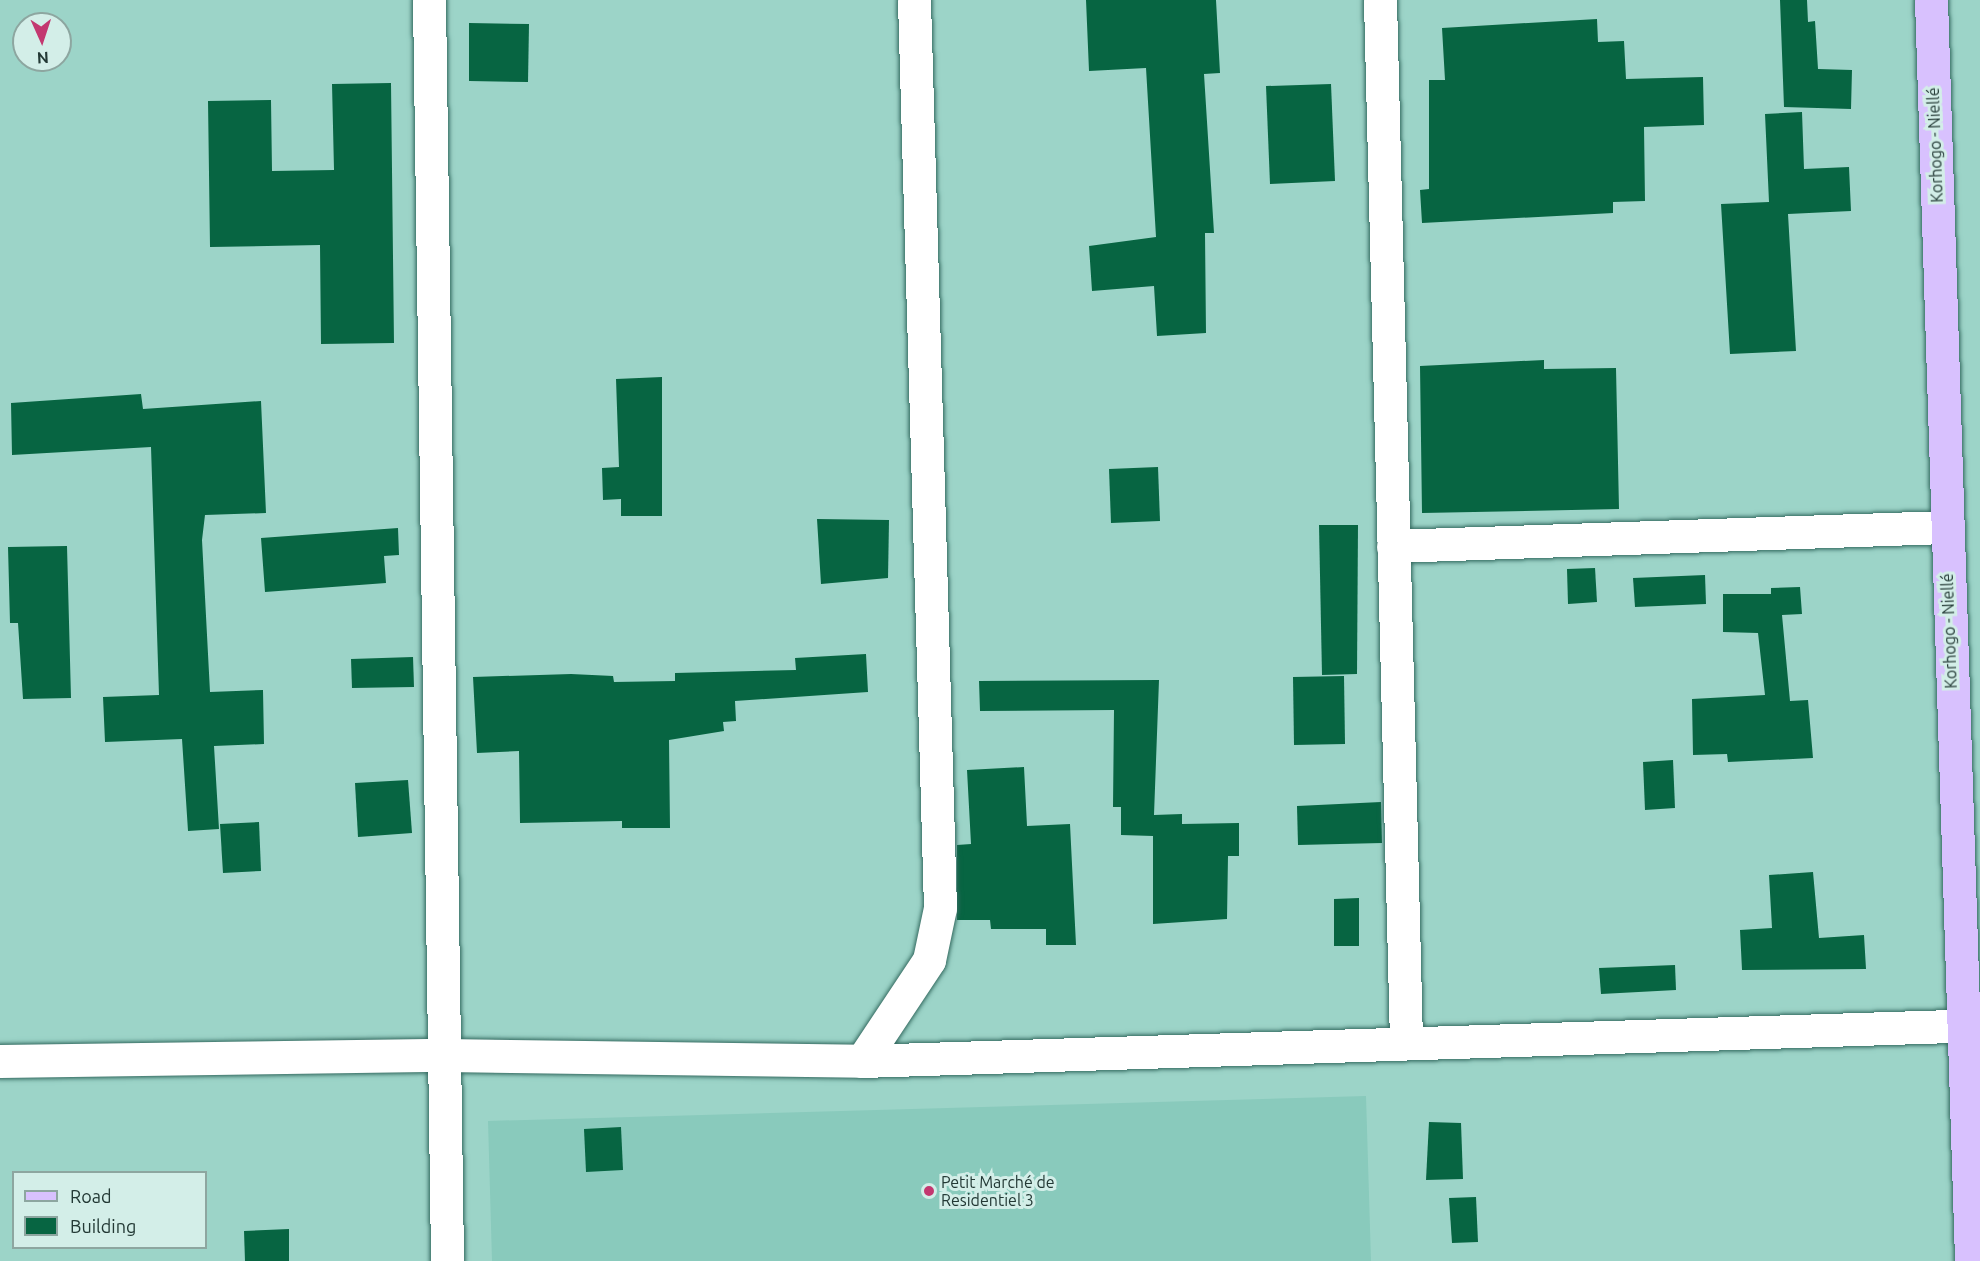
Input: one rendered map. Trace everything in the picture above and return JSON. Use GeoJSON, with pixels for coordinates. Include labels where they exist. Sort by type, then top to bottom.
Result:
{"type":"FeatureCollection","features":[{"type":"Feature","properties":{"kind":"main road","name":"Korhogo - Niellé"},"geometry":{"type":"LineString","coordinates":[[1931,0],[1946,527],[1970,1025],[1971,1261]]}},
{"type":"Feature","properties":{"kind":"street"},"geometry":{"type":"LineString","coordinates":[[429,0],[447,1261]]}},
{"type":"Feature","properties":{"kind":"street"},"geometry":{"type":"LineString","coordinates":[[862,1061],[928,960],[940,908],[914,0]]}},
{"type":"Feature","properties":{"kind":"street"},"geometry":{"type":"LineString","coordinates":[[1380,0],[1406,1043]]}},
{"type":"Feature","properties":{"kind":"street"},"geometry":{"type":"LineString","coordinates":[[1393,546],[1946,527]]}},
{"type":"Feature","properties":{"kind":"street"},"geometry":{"type":"LineString","coordinates":[[0,1061],[445,1055],[862,1061],[1970,1025]]}},
{"type":"Feature","properties":{"kind":"shaded area","name":"Petit Marché de Residentiel 3"},"geometry":{"type":"Polygon","coordinates":[[[1366,1096],[1371,1261],[492,1261],[488,1121],[1366,1096]]]}},
{"type":"Feature","properties":{"kind":"building"},"geometry":{"type":"Polygon","coordinates":[[[1086,0],[1216,0],[1220,73],[1204,74],[1214,233],[1205,233],[1206,333],[1157,336],[1154,286],[1092,291],[1089,246],[1156,237],[1146,68],[1089,71],[1086,0]]]}},
{"type":"Feature","properties":{"kind":"building"},"geometry":{"type":"Polygon","coordinates":[[[1780,0],[1807,0],[1808,22],[1815,21],[1818,69],[1852,70],[1851,109],[1784,107],[1780,0]]]}},
{"type":"Feature","properties":{"kind":"building"},"geometry":{"type":"Polygon","coordinates":[[[1597,19],[1598,42],[1624,41],[1626,79],[1703,77],[1704,125],[1644,127],[1645,201],[1613,202],[1613,213],[1422,223],[1420,190],[1429,189],[1429,80],[1445,80],[1442,28],[1597,19]]]}},
{"type":"Feature","properties":{"kind":"building"},"geometry":{"type":"Polygon","coordinates":[[[469,23],[529,24],[528,82],[469,81],[469,23]]]}},
{"type":"Feature","properties":{"kind":"building"},"geometry":{"type":"Polygon","coordinates":[[[391,83],[394,343],[321,344],[320,245],[210,247],[208,101],[271,100],[272,171],[334,170],[332,84],[391,83]]]}},
{"type":"Feature","properties":{"kind":"building"},"geometry":{"type":"Polygon","coordinates":[[[1331,84],[1335,181],[1270,184],[1266,86],[1331,84]]]}},
{"type":"Feature","properties":{"kind":"building"},"geometry":{"type":"Polygon","coordinates":[[[1802,112],[1804,169],[1849,167],[1851,211],[1788,214],[1796,351],[1730,354],[1721,204],[1769,202],[1765,114],[1802,112]]]}},
{"type":"Feature","properties":{"kind":"building"},"geometry":{"type":"Polygon","coordinates":[[[1544,360],[1544,369],[1616,368],[1619,509],[1422,513],[1420,366],[1544,360]]]}},
{"type":"Feature","properties":{"kind":"building"},"geometry":{"type":"Polygon","coordinates":[[[662,377],[662,516],[621,516],[621,499],[603,500],[602,468],[619,467],[616,379],[662,377]]]}},
{"type":"Feature","properties":{"kind":"building"},"geometry":{"type":"Polygon","coordinates":[[[141,394],[143,409],[261,401],[266,513],[205,515],[202,540],[210,692],[263,690],[264,744],[214,746],[219,829],[188,831],[182,739],[105,742],[103,697],[159,695],[151,447],[12,455],[11,403],[141,394]]]}},
{"type":"Feature","properties":{"kind":"building"},"geometry":{"type":"Polygon","coordinates":[[[1158,467],[1160,521],[1111,523],[1109,469],[1158,467]]]}},
{"type":"Feature","properties":{"kind":"building"},"geometry":{"type":"Polygon","coordinates":[[[817,519],[889,520],[888,578],[821,584],[817,519]]]}},
{"type":"Feature","properties":{"kind":"building"},"geometry":{"type":"Polygon","coordinates":[[[1319,525],[1358,525],[1357,674],[1322,675],[1319,525]]]}},
{"type":"Feature","properties":{"kind":"building"},"geometry":{"type":"Polygon","coordinates":[[[398,528],[399,555],[384,556],[386,583],[265,592],[261,538],[398,528]]]}},
{"type":"Feature","properties":{"kind":"building"},"geometry":{"type":"Polygon","coordinates":[[[67,546],[71,698],[23,699],[18,623],[10,623],[8,547],[67,546]]]}},
{"type":"Feature","properties":{"kind":"building"},"geometry":{"type":"Polygon","coordinates":[[[1595,568],[1597,602],[1568,604],[1567,569],[1595,568]]]}},
{"type":"Feature","properties":{"kind":"building"},"geometry":{"type":"Polygon","coordinates":[[[1705,575],[1706,604],[1635,607],[1633,578],[1705,575]]]}},
{"type":"Feature","properties":{"kind":"building"},"geometry":{"type":"Polygon","coordinates":[[[1800,587],[1802,614],[1782,615],[1790,701],[1808,700],[1813,758],[1728,762],[1727,754],[1693,755],[1692,699],[1765,695],[1758,633],[1723,632],[1723,594],[1771,594],[1771,588],[1800,587]]]}},
{"type":"Feature","properties":{"kind":"building"},"geometry":{"type":"Polygon","coordinates":[[[866,654],[868,692],[735,701],[736,721],[723,722],[724,731],[669,740],[670,828],[622,828],[622,821],[520,823],[519,751],[477,753],[473,677],[571,674],[613,676],[614,682],[675,681],[675,673],[796,670],[795,658],[866,654]]]}},
{"type":"Feature","properties":{"kind":"building"},"geometry":{"type":"Polygon","coordinates":[[[413,657],[414,687],[352,688],[351,659],[413,657]]]}},
{"type":"Feature","properties":{"kind":"building"},"geometry":{"type":"Polygon","coordinates":[[[1344,676],[1345,744],[1294,745],[1293,677],[1344,676]]]}},
{"type":"Feature","properties":{"kind":"building"},"geometry":{"type":"Polygon","coordinates":[[[1159,680],[1154,815],[1182,814],[1182,824],[1239,823],[1239,856],[1228,856],[1227,919],[1153,924],[1153,836],[1121,835],[1121,807],[1113,807],[1114,710],[980,711],[979,681],[1159,680]]]}},
{"type":"Feature","properties":{"kind":"building"},"geometry":{"type":"Polygon","coordinates":[[[1673,760],[1675,808],[1645,810],[1643,762],[1673,760]]]}},
{"type":"Feature","properties":{"kind":"building"},"geometry":{"type":"Polygon","coordinates":[[[1024,767],[1027,826],[1070,824],[1076,945],[1046,945],[1046,929],[991,929],[990,920],[957,920],[957,845],[971,844],[967,770],[1024,767]]]}},
{"type":"Feature","properties":{"kind":"building"},"geometry":{"type":"Polygon","coordinates":[[[408,780],[412,833],[358,837],[355,783],[408,780]]]}},
{"type":"Feature","properties":{"kind":"building"},"geometry":{"type":"Polygon","coordinates":[[[1381,802],[1382,843],[1298,845],[1297,806],[1381,802]]]}},
{"type":"Feature","properties":{"kind":"building"},"geometry":{"type":"Polygon","coordinates":[[[259,822],[261,871],[223,873],[220,824],[259,822]]]}},
{"type":"Feature","properties":{"kind":"building"},"geometry":{"type":"Polygon","coordinates":[[[1813,872],[1819,938],[1864,935],[1866,969],[1742,970],[1740,930],[1772,928],[1769,875],[1813,872]]]}},
{"type":"Feature","properties":{"kind":"building"},"geometry":{"type":"Polygon","coordinates":[[[1359,898],[1359,946],[1334,946],[1334,899],[1359,898]]]}},
{"type":"Feature","properties":{"kind":"building"},"geometry":{"type":"Polygon","coordinates":[[[1675,965],[1676,990],[1601,994],[1599,968],[1675,965]]]}},
{"type":"Feature","properties":{"kind":"building"},"geometry":{"type":"Polygon","coordinates":[[[1429,1122],[1461,1123],[1463,1179],[1426,1180],[1429,1122]]]}},
{"type":"Feature","properties":{"kind":"building"},"geometry":{"type":"Polygon","coordinates":[[[621,1127],[623,1170],[586,1172],[584,1129],[621,1127]]]}},
{"type":"Feature","properties":{"kind":"building"},"geometry":{"type":"Polygon","coordinates":[[[1476,1197],[1478,1242],[1452,1243],[1449,1198],[1476,1197]]]}},
{"type":"Feature","properties":{"kind":"building"},"geometry":{"type":"Polygon","coordinates":[[[289,1229],[289,1261],[245,1261],[244,1231],[289,1229]]]}},
{"type":"Feature","properties":{"kind":"place","name":"Petit Marché de Residentiel 3"},"geometry":{"type":"Point","coordinates":[929,1191]}}]}
